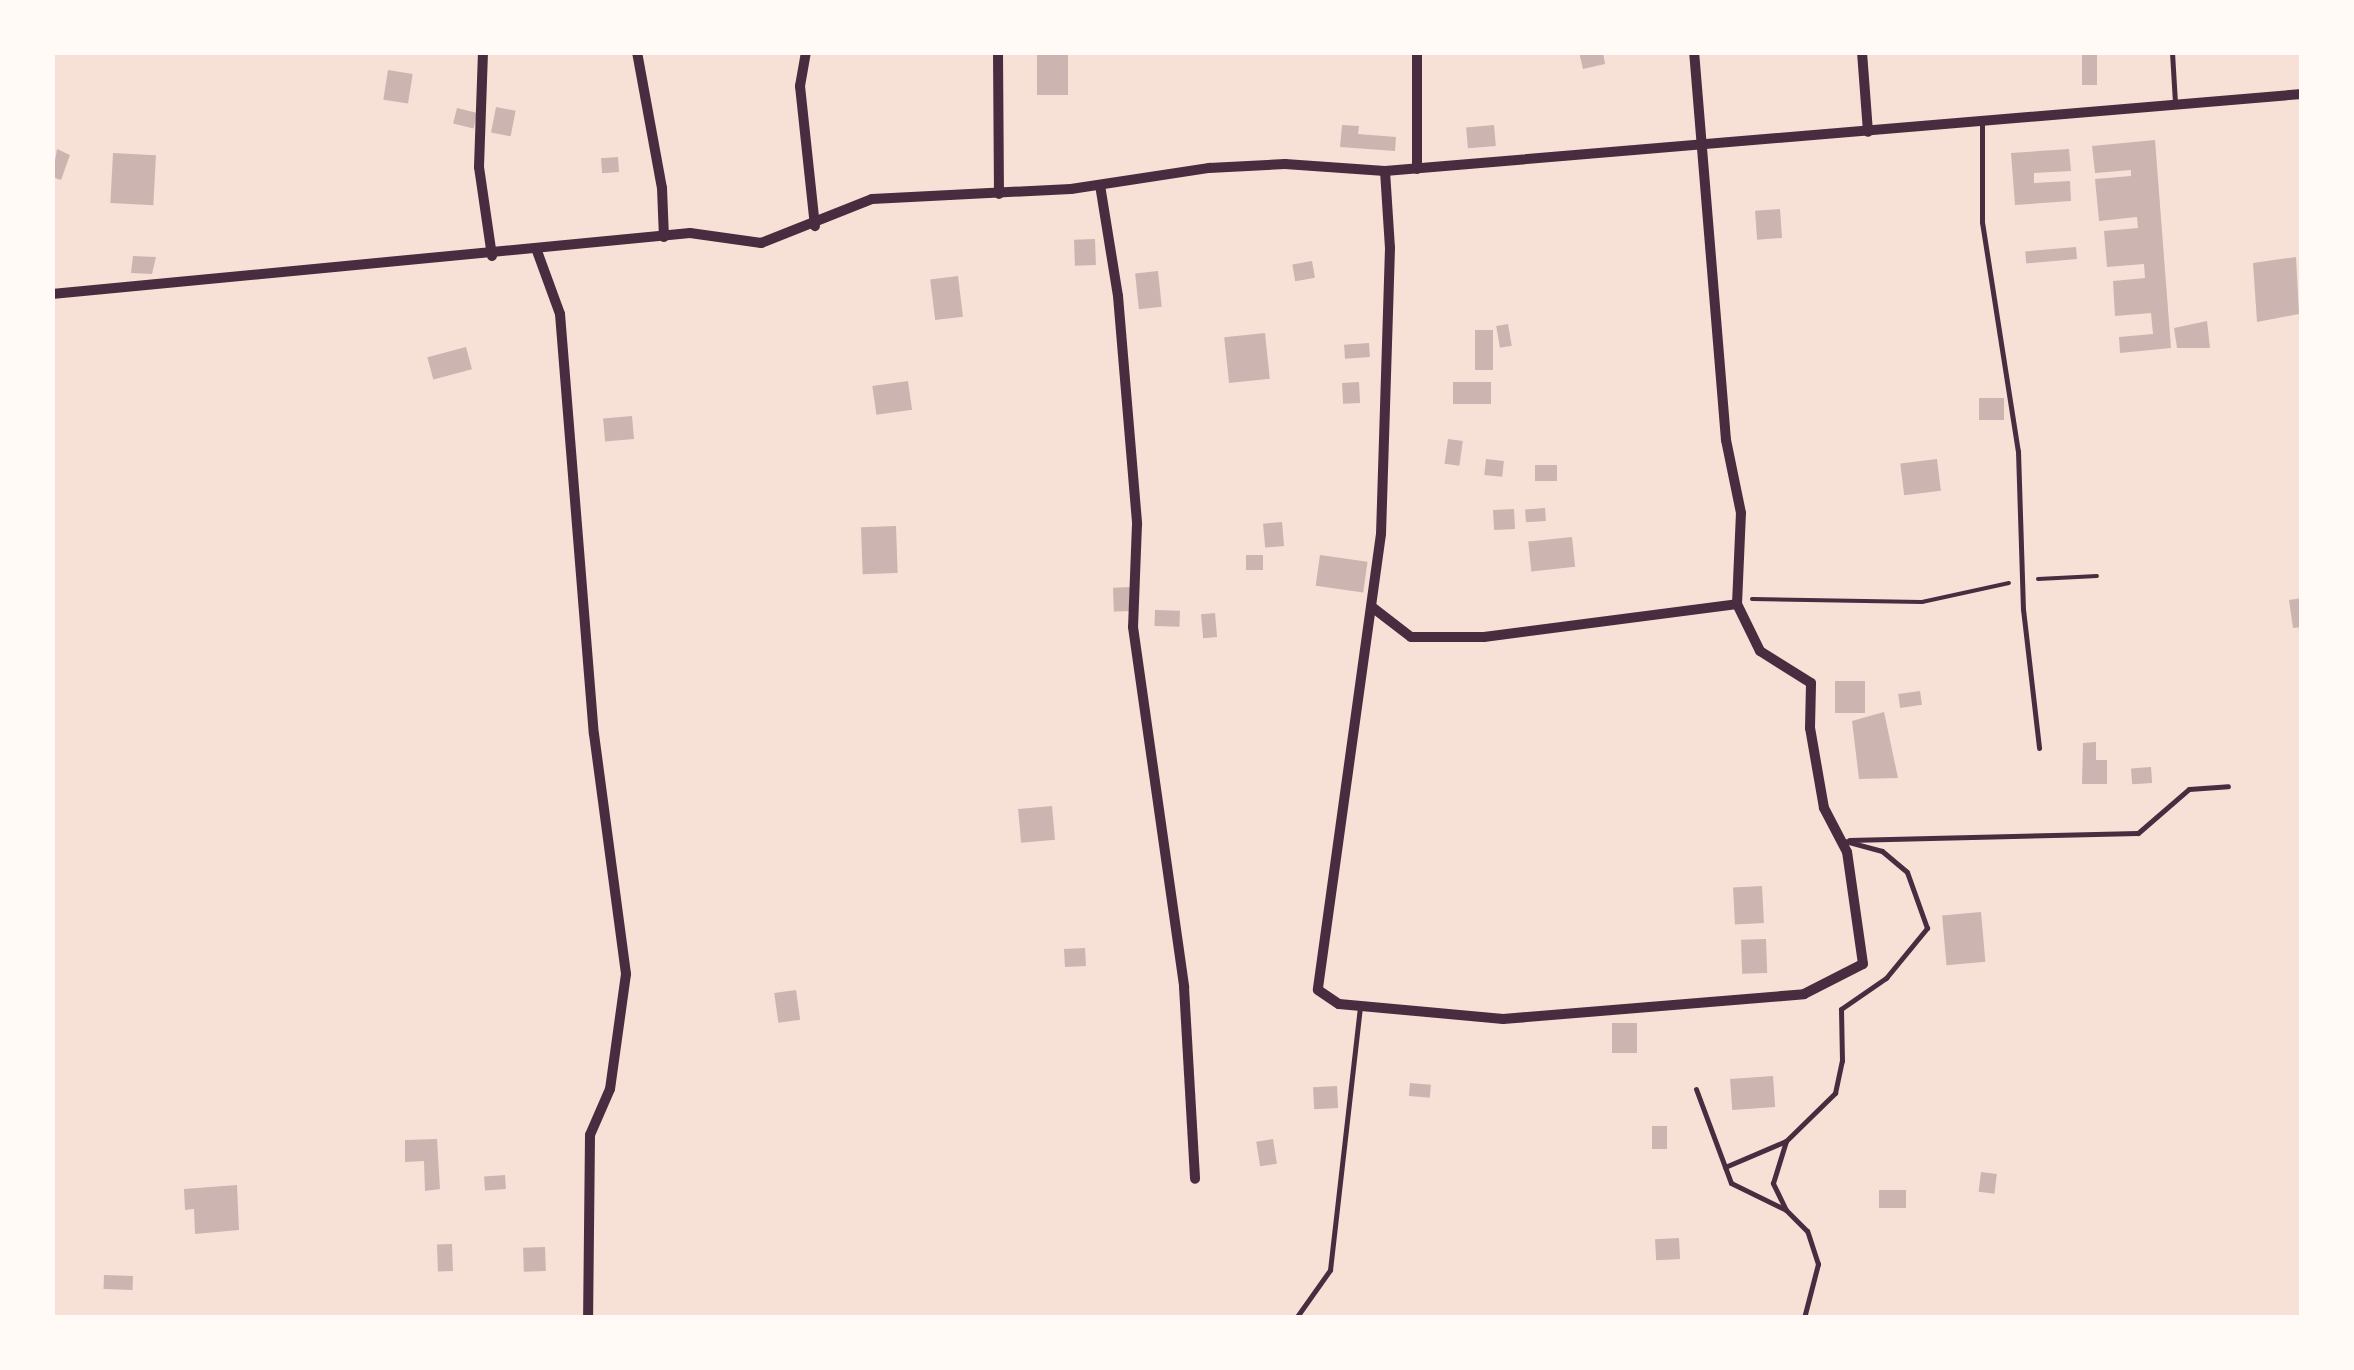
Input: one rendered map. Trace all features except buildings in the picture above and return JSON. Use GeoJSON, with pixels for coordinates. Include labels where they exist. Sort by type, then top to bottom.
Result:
{"type":"FeatureCollection","features":[{"type":"Feature","properties":{"kind":"street"},"geometry":{"type":"LineString","coordinates":[[483,52],[479,167],[492,256]]}},
{"type":"Feature","properties":{"kind":"street"},"geometry":{"type":"LineString","coordinates":[[637,52],[662,188],[664,237]]}},
{"type":"Feature","properties":{"kind":"street"},"geometry":{"type":"LineString","coordinates":[[806,52],[801,102],[815,226]]}},
{"type":"Feature","properties":{"kind":"street"},"geometry":{"type":"LineString","coordinates":[[998,52],[999,194]]}},
{"type":"Feature","properties":{"kind":"street"},"geometry":{"type":"LineString","coordinates":[[1417,169],[1418,52]]}},
{"type":"Feature","properties":{"kind":"street"},"geometry":{"type":"LineString","coordinates":[[1385,172],[1386,451],[1372,607],[1315,976],[1324,1000],[1504,1019],[1763,1002],[1804,994],[1863,964],[1841,840],[1824,808],[1810,728],[1811,683],[1760,651],[1740,601],[1741,513],[1726,440],[1694,52]]}},
{"type":"Feature","properties":{"kind":"street"},"geometry":{"type":"LineString","coordinates":[[1862,52],[1868,132]]}},
{"type":"Feature","properties":{"kind":"street"},"geometry":{"type":"LineString","coordinates":[[52,294],[492,256],[690,233],[760,243],[815,226],[872,199],[999,194],[1286,164],[1385,172],[1701,142],[1982,123],[2302,94]]}},
{"type":"Feature","properties":{"kind":"street"},"geometry":{"type":"LineString","coordinates":[[1100,185],[1118,296],[1137,524],[1133,627],[1184,987],[1196,1179]]}},
{"type":"Feature","properties":{"kind":"street"},"geometry":{"type":"LineString","coordinates":[[537,251],[560,314],[594,734],[626,974],[613,1076],[590,1136],[588,1318]]}},
{"type":"Feature","properties":{"kind":"street"},"geometry":{"type":"LineString","coordinates":[[1372,607],[1412,637],[1484,637],[1740,601]]}},
{"type":"Feature","properties":{"kind":"lane"},"geometry":{"type":"LineString","coordinates":[[2172,52],[2175,106]]}},
{"type":"Feature","properties":{"kind":"lane"},"geometry":{"type":"LineString","coordinates":[[1982,123],[1982,222],[2018,451],[2022,609],[2040,748]]}},
{"type":"Feature","properties":{"kind":"lane"},"geometry":{"type":"LineString","coordinates":[[1841,840],[2138,833],[2189,789],[2228,786]]}},
{"type":"Feature","properties":{"kind":"lane"},"geometry":{"type":"LineString","coordinates":[[1725,1167],[1786,1141],[1835,1093],[1842,1061],[1841,1009],[1886,978],[1927,928],[1907,872],[1882,851],[1841,840]]}},
{"type":"Feature","properties":{"kind":"lane"},"geometry":{"type":"LineString","coordinates":[[1296,1318],[1330,1270],[1360,1004]]}},
{"type":"Feature","properties":{"kind":"lane"},"geometry":{"type":"LineString","coordinates":[[1696,1089],[1731,1184],[1786,1210]]}},
{"type":"Feature","properties":{"kind":"lane"},"geometry":{"type":"LineString","coordinates":[[1786,1141],[1773,1183],[1786,1210],[1806,1231],[1818,1264],[1804,1318]]}},
{"type":"Feature","properties":{"kind":"path"},"geometry":{"type":"LineString","coordinates":[[2028,580],[2097,576]]}},
{"type":"Feature","properties":{"kind":"path"},"geometry":{"type":"LineString","coordinates":[[1740,601],[1922,602],[2015,582]]}}]}
